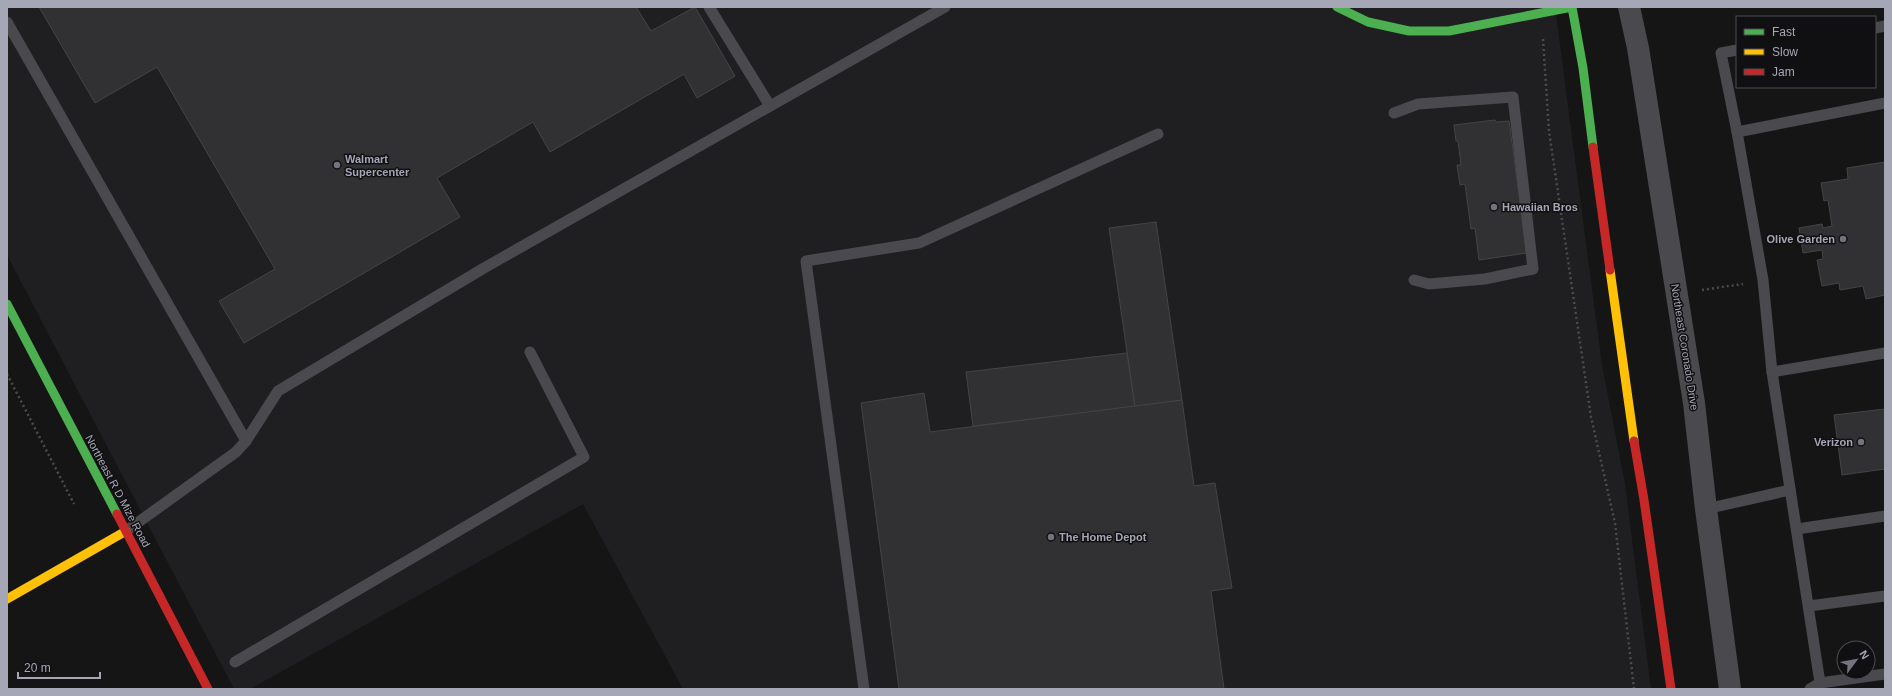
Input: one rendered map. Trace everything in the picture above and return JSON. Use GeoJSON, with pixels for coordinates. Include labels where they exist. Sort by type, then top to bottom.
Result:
{"type":"FeatureCollection","features":[{"type":"Feature","properties":{"kind":"street"},"geometry":{"type":"LineString","coordinates":[[1337,7],[1368,22],[1409,32],[1449,31],[1572,7],[1583,68],[1628,409],[1644,500],[1671,689]]}},
{"type":"Feature","properties":{"kind":"street","name":"Northeast Coronado Drive"},"geometry":{"type":"LineString","coordinates":[[1629,7],[1638,48],[1694,403],[1706,509],[1730,689]]}},
{"type":"Feature","properties":{"kind":"street","name":"Northeast R D Mize Road"},"geometry":{"type":"LineString","coordinates":[[7,304],[208,689]]}},
{"type":"Feature","properties":{"kind":"street"},"geometry":{"type":"LineString","coordinates":[[7,599],[126,531]]}},
{"type":"Feature","properties":{"kind":"lane"},"geometry":{"type":"LineString","coordinates":[[709,7],[770,106]]}},
{"type":"Feature","properties":{"kind":"lane"},"geometry":{"type":"LineString","coordinates":[[126,531],[236,452],[246,441],[278,391],[484,268],[945,7]]}},
{"type":"Feature","properties":{"kind":"lane"},"geometry":{"type":"LineString","coordinates":[[7,22],[246,441]]}},
{"type":"Feature","properties":{"kind":"lane"},"geometry":{"type":"LineString","coordinates":[[1736,50],[1721,53],[1737,132],[1763,280],[1772,372],[1820,683]]}},
{"type":"Feature","properties":{"kind":"lane"},"geometry":{"type":"LineString","coordinates":[[1394,113],[1418,104],[1513,97],[1534,269],[1485,279],[1429,284],[1414,280]]}},
{"type":"Feature","properties":{"kind":"lane"},"geometry":{"type":"LineString","coordinates":[[1737,132],[1885,103]]}},
{"type":"Feature","properties":{"kind":"lane"},"geometry":{"type":"LineString","coordinates":[[864,689],[806,261],[919,243],[1158,134]]}},
{"type":"Feature","properties":{"kind":"lane"},"geometry":{"type":"LineString","coordinates":[[235,662],[584,457],[530,352]]}},
{"type":"Feature","properties":{"kind":"lane"},"geometry":{"type":"LineString","coordinates":[[1772,372],[1885,353]]}},
{"type":"Feature","properties":{"kind":"lane"},"geometry":{"type":"LineString","coordinates":[[1706,509],[1790,490]]}},
{"type":"Feature","properties":{"kind":"lane"},"geometry":{"type":"LineString","coordinates":[[1797,529],[1885,516]]}},
{"type":"Feature","properties":{"kind":"lane"},"geometry":{"type":"LineString","coordinates":[[1809,606],[1885,596]]}},
{"type":"Feature","properties":{"kind":"lane"},"geometry":{"type":"LineString","coordinates":[[1810,689],[1820,683],[1885,674]]}},
{"type":"Feature","properties":{"kind":"path"},"geometry":{"type":"LineString","coordinates":[[1541,13],[1549,131],[1591,416],[1615,523],[1634,689]]}},
{"type":"Feature","properties":{"kind":"path"},"geometry":{"type":"LineString","coordinates":[[1702,298],[1701,290],[1743,284]]}},
{"type":"Feature","properties":{"kind":"path"},"geometry":{"type":"LineString","coordinates":[[7,374],[74,504]]}},
{"type":"Feature","properties":{"kind":"shaded area"},"geometry":{"type":"Polygon","coordinates":[[[7,7],[1555,7],[1602,365],[1625,484],[1651,689],[683,689],[583,504],[250,689],[234,689],[7,255],[7,7]]]}},
{"type":"Feature","properties":{"kind":"building","name":"Walmart Supercenter"},"geometry":{"type":"Polygon","coordinates":[[[39,7],[636,7],[651,31],[695,7],[735,76],[697,98],[684,74],[550,152],[533,122],[437,178],[460,217],[244,343],[219,301],[275,269],[157,67],[95,103],[39,7]]]}},
{"type":"Feature","properties":{"kind":"building","name":"Hawaiian Bros"},"geometry":{"type":"Polygon","coordinates":[[[1495,120],[1496,122],[1509,121],[1527,253],[1479,260],[1475,228],[1471,229],[1465,184],[1460,185],[1457,165],[1461,165],[1454,125],[1495,120]]]}},
{"type":"Feature","properties":{"kind":"building","name":"Olive Garden"},"geometry":{"type":"Polygon","coordinates":[[[1885,162],[1885,295],[1866,299],[1863,286],[1840,290],[1839,283],[1822,286],[1817,260],[1823,259],[1822,250],[1803,253],[1799,228],[1822,224],[1823,228],[1832,226],[1828,200],[1824,201],[1821,183],[1848,179],[1847,168],[1885,162]]]}},
{"type":"Feature","properties":{"kind":"building"},"geometry":{"type":"Polygon","coordinates":[[[1156,222],[1182,400],[1135,407],[1109,228],[1156,222]]]}},
{"type":"Feature","properties":{"kind":"building"},"geometry":{"type":"Polygon","coordinates":[[[1127,353],[1135,407],[973,426],[966,372],[1127,353]]]}},
{"type":"Feature","properties":{"kind":"building","name":"The Home Depot"},"geometry":{"type":"Polygon","coordinates":[[[924,393],[930,432],[1182,400],[1194,486],[1215,483],[1232,588],[1211,591],[1224,689],[899,689],[861,403],[924,393]]]}},
{"type":"Feature","properties":{"kind":"building","name":"Verizon"},"geometry":{"type":"Polygon","coordinates":[[[1885,409],[1885,469],[1842,475],[1834,415],[1885,409]]]}},
{"type":"Feature","properties":{"kind":"traffic: fast"},"geometry":{"type":"LineString","coordinates":[[1337,7],[1368,22],[1409,31],[1449,31],[1572,7],[1583,68],[1593,147]]}},
{"type":"Feature","properties":{"kind":"traffic: fast"},"geometry":{"type":"LineString","coordinates":[[7,304],[117,514]]}},
{"type":"Feature","properties":{"kind":"traffic: slow"},"geometry":{"type":"LineString","coordinates":[[1610,270],[1634,441]]}},
{"type":"Feature","properties":{"kind":"traffic: slow"},"geometry":{"type":"LineString","coordinates":[[7,599],[126,531]]}},
{"type":"Feature","properties":{"kind":"traffic: jam"},"geometry":{"type":"LineString","coordinates":[[1593,147],[1610,270]]}},
{"type":"Feature","properties":{"kind":"traffic: jam"},"geometry":{"type":"LineString","coordinates":[[1634,441],[1671,689]]}},
{"type":"Feature","properties":{"kind":"traffic: jam"},"geometry":{"type":"LineString","coordinates":[[117,514],[208,689]]}},
{"type":"Feature","properties":{"kind":"place","name":"Walmart Supercenter"},"geometry":{"type":"Point","coordinates":[337,165]}},
{"type":"Feature","properties":{"kind":"place","name":"Hawaiian Bros"},"geometry":{"type":"Point","coordinates":[1494,207]}},
{"type":"Feature","properties":{"kind":"place","name":"Olive Garden"},"geometry":{"type":"Point","coordinates":[1843,239]}},
{"type":"Feature","properties":{"kind":"place","name":"Verizon"},"geometry":{"type":"Point","coordinates":[1861,442]}},
{"type":"Feature","properties":{"kind":"place","name":"The Home Depot"},"geometry":{"type":"Point","coordinates":[1051,537]}}]}
